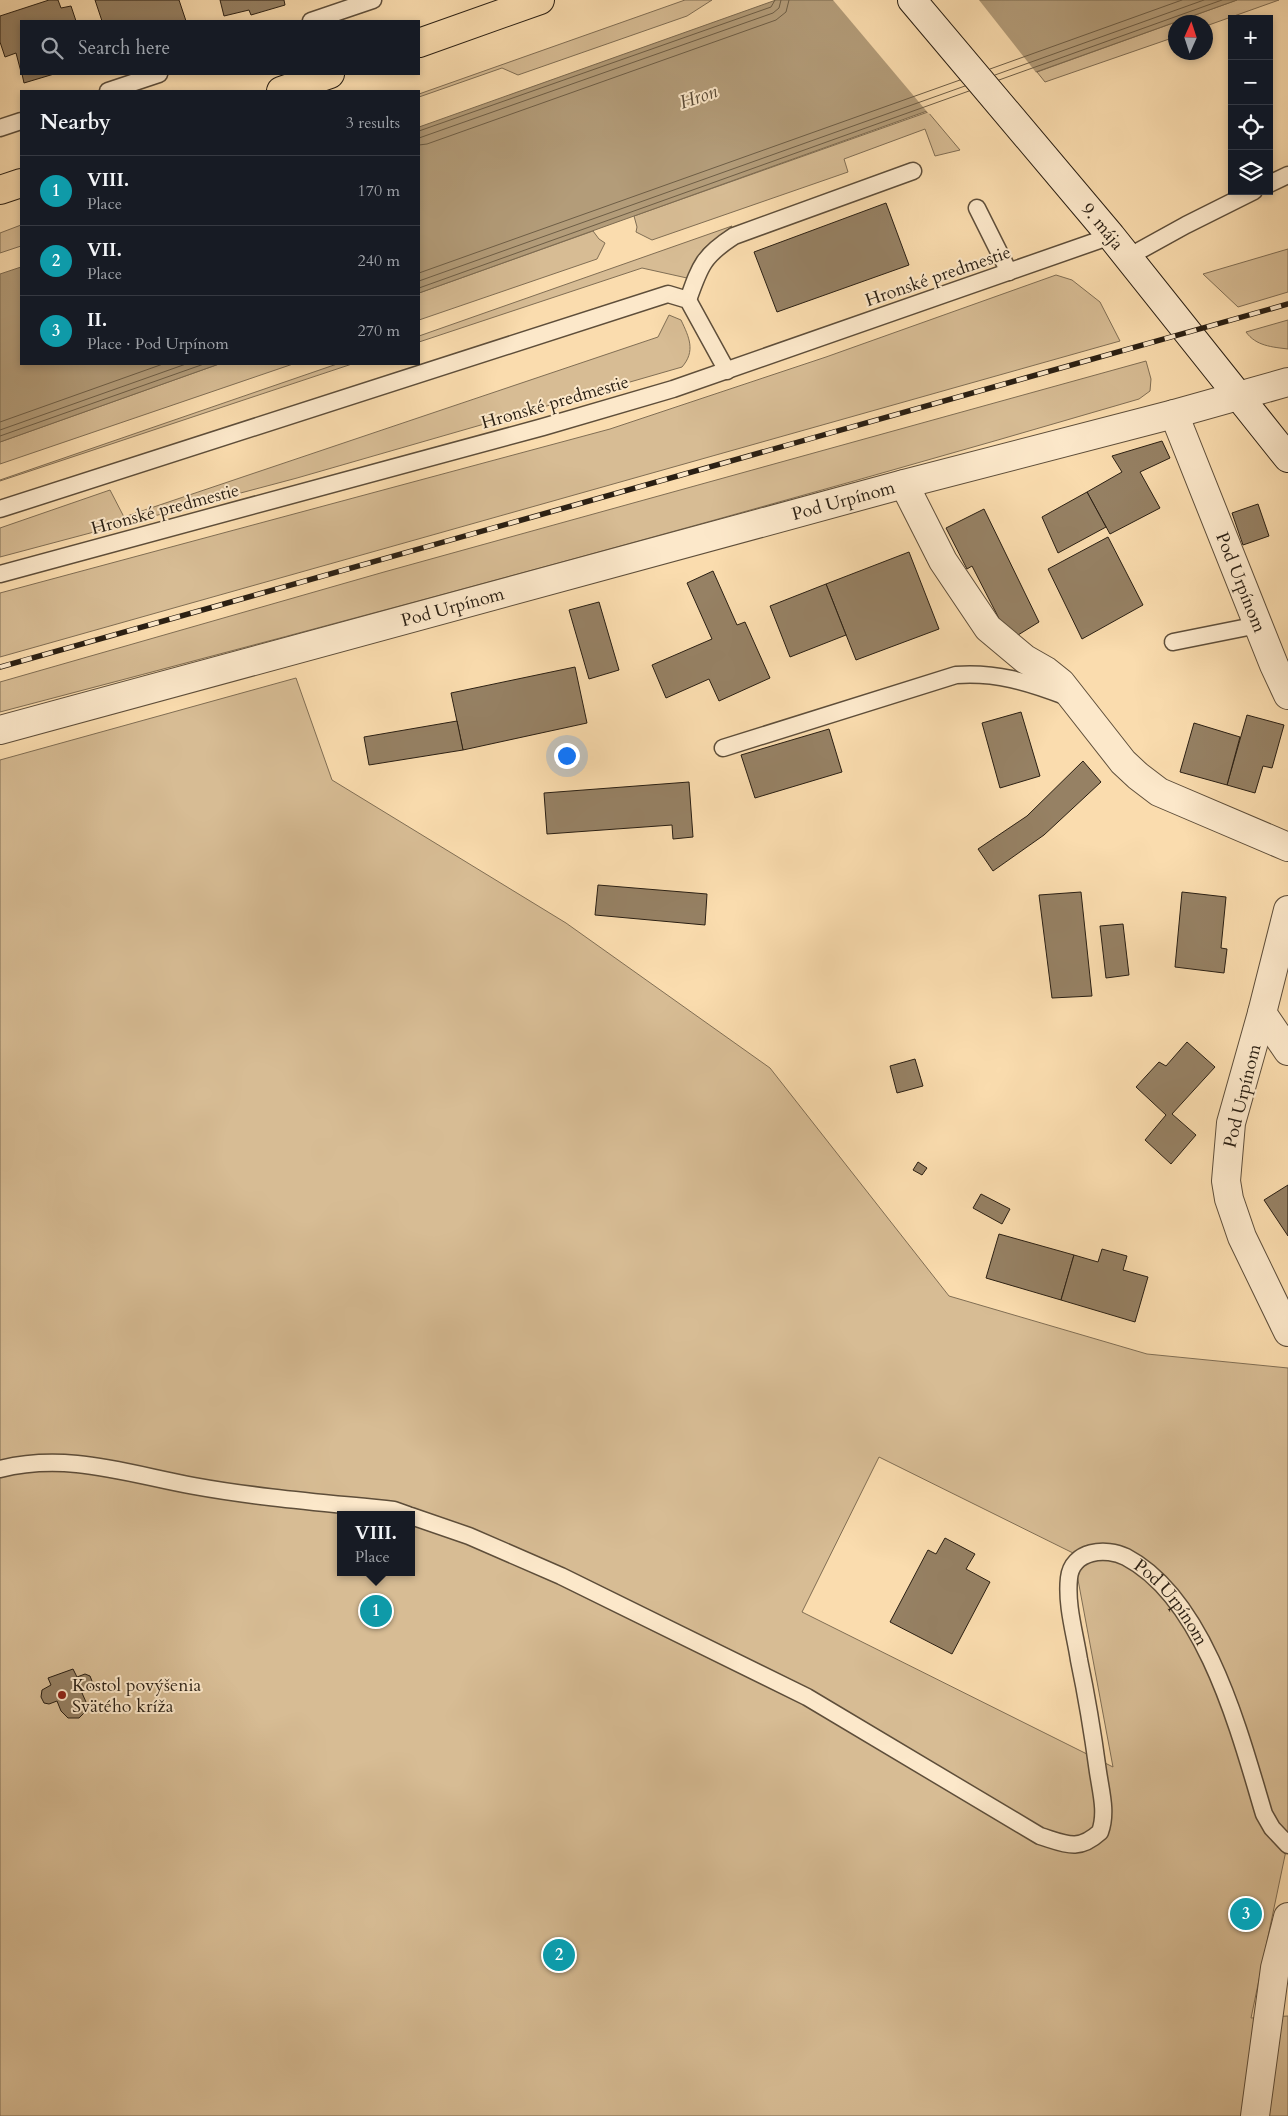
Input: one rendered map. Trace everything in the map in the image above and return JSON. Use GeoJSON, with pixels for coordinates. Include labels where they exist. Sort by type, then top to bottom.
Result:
{"type":"FeatureCollection","features":[{"type":"Feature","properties":{"kind":"main road"},"geometry":{"type":"LineString","coordinates":[[420,43],[540,0]]}},
{"type":"Feature","properties":{"kind":"main road"},"geometry":{"type":"LineString","coordinates":[[284,90],[327,75]]}},
{"type":"Feature","properties":{"kind":"main road"},"geometry":{"type":"LineString","coordinates":[[0,190],[20,183]]}},
{"type":"Feature","properties":{"kind":"street","name":"9. mája"},"geometry":{"type":"LineString","coordinates":[[912,0],[1128,257],[1288,458]]}},
{"type":"Feature","properties":{"kind":"street","name":"Pod Urpínom"},"geometry":{"type":"LineString","coordinates":[[0,730],[904,484],[1174,414],[1288,382]]}},
{"type":"Feature","properties":{"kind":"street","name":"Pod Urpínom"},"geometry":{"type":"LineString","coordinates":[[1174,414],[1288,695]]}},
{"type":"Feature","properties":{"kind":"street","name":"Pod Urpínom"},"geometry":{"type":"LineString","coordinates":[[904,484],[943,561],[988,628],[1025,659],[1046,671],[1061,683],[1123,762],[1159,792],[1288,847]]}},
{"type":"Feature","properties":{"kind":"street","name":"Pod Urpínom"},"geometry":{"type":"LineString","coordinates":[[1288,910],[1262,1013],[1231,1123],[1226,1181],[1229,1199],[1240,1230],[1288,1332]]}},
{"type":"Feature","properties":{"kind":"street"},"geometry":{"type":"LineString","coordinates":[[1262,1013],[1288,1052]]}},
{"type":"Feature","properties":{"kind":"street"},"geometry":{"type":"LineString","coordinates":[[1255,2116],[1276,1968],[1288,1917]]}},
{"type":"Feature","properties":{"kind":"lane"},"geometry":{"type":"LineString","coordinates":[[314,20],[373,0]]}},
{"type":"Feature","properties":{"kind":"lane"},"geometry":{"type":"LineString","coordinates":[[111,90],[156,75]]}},
{"type":"Feature","properties":{"kind":"lane"},"geometry":{"type":"LineString","coordinates":[[0,128],[20,121]]}},
{"type":"Feature","properties":{"kind":"lane"},"geometry":{"type":"LineString","coordinates":[[688,300],[698,270],[714,249],[734,236],[913,171]]}},
{"type":"Feature","properties":{"kind":"lane"},"geometry":{"type":"LineString","coordinates":[[1273,182],[1288,175]]}},
{"type":"Feature","properties":{"kind":"lane"},"geometry":{"type":"LineString","coordinates":[[1128,257],[1246,195]]}},
{"type":"Feature","properties":{"kind":"lane"},"geometry":{"type":"LineString","coordinates":[[977,208],[1010,272]]}},
{"type":"Feature","properties":{"kind":"lane","name":"Hronské predmestie"},"geometry":{"type":"LineString","coordinates":[[0,574],[543,427],[727,371],[1110,236]]}},
{"type":"Feature","properties":{"kind":"lane"},"geometry":{"type":"LineString","coordinates":[[0,509],[668,294],[688,300],[727,371]]}},
{"type":"Feature","properties":{"kind":"lane"},"geometry":{"type":"LineString","coordinates":[[1173,642],[1258,625]]}},
{"type":"Feature","properties":{"kind":"lane"},"geometry":{"type":"LineString","coordinates":[[723,748],[956,675],[981,673],[1036,684],[1076,700]]}},
{"type":"Feature","properties":{"kind":"lane"},"geometry":{"type":"LineString","coordinates":[[0,1469],[26,1463],[55,1462],[90,1465],[204,1488],[397,1511]]}},
{"type":"Feature","properties":{"kind":"lane","name":"Pod Urpínom"},"geometry":{"type":"LineString","coordinates":[[415,1517],[469,1536],[561,1576],[807,1697],[1040,1836],[1067,1844],[1082,1845],[1100,1832],[1104,1811],[1090,1713],[1070,1612],[1069,1578],[1072,1567],[1091,1552],[1104,1551],[1123,1556],[1138,1564],[1172,1595],[1203,1644],[1234,1715],[1264,1814],[1272,1828],[1288,1845]]}},
{"type":"Feature","properties":{"kind":"shaded area"},"geometry":{"type":"Polygon","coordinates":[[[685,0],[712,0],[687,16],[518,75],[502,68],[420,97],[420,94],[685,0]]]}},
{"type":"Feature","properties":{"kind":"shaded area"},"geometry":{"type":"Polygon","coordinates":[[[1237,0],[1279,0],[1237,15],[1228,15],[1228,18],[1213,24],[1213,15],[1195,15],[1237,0]]]}},
{"type":"Feature","properties":{"kind":"shaded area"},"geometry":{"type":"Polygon","coordinates":[[[1168,25],[1168,39],[1045,82],[1037,72],[1168,25]]]}},
{"type":"Feature","properties":{"kind":"shaded area"},"geometry":{"type":"Polygon","coordinates":[[[928,112],[960,150],[935,156],[925,129],[844,159],[848,172],[652,240],[636,232],[637,227],[634,216],[928,112]]]}},
{"type":"Feature","properties":{"kind":"shaded area"},"geometry":{"type":"Polygon","coordinates":[[[20,225],[20,246],[0,253],[0,233],[20,225]]]}},
{"type":"Feature","properties":{"kind":"shaded area"},"geometry":{"type":"Polygon","coordinates":[[[732,226],[704,248],[687,278],[642,268],[420,342],[420,336],[732,226]]]}},
{"type":"Feature","properties":{"kind":"shaded area"},"geometry":{"type":"Polygon","coordinates":[[[593,231],[605,243],[597,259],[420,320],[420,293],[593,231]]]}},
{"type":"Feature","properties":{"kind":"shaded area"},"geometry":{"type":"Polygon","coordinates":[[[1288,249],[1288,292],[1238,307],[1203,274],[1288,249]]]}},
{"type":"Feature","properties":{"kind":"shaded area"},"geometry":{"type":"Polygon","coordinates":[[[1056,275],[1072,280],[1100,302],[1120,341],[0,657],[0,593],[610,429],[826,357],[1056,275]]]}},
{"type":"Feature","properties":{"kind":"shaded area"},"geometry":{"type":"Polygon","coordinates":[[[669,315],[681,320],[689,338],[689,355],[682,367],[297,478],[0,557],[0,528],[110,490],[124,517],[658,337],[669,315]]]}},
{"type":"Feature","properties":{"kind":"shaded area"},"geometry":{"type":"Polygon","coordinates":[[[1288,320],[1288,349],[1259,343],[1246,332],[1288,320]]]}},
{"type":"Feature","properties":{"kind":"shaded area"},"geometry":{"type":"Polygon","coordinates":[[[1146,361],[1151,379],[1150,391],[1139,399],[571,560],[0,712],[0,682],[384,572],[1146,361]]]}},
{"type":"Feature","properties":{"kind":"shaded area"},"geometry":{"type":"Polygon","coordinates":[[[216,365],[290,365],[0,464],[0,442],[216,365]]]}},
{"type":"Feature","properties":{"kind":"shaded area"},"geometry":{"type":"Polygon","coordinates":[[[334,365],[349,365],[0,481],[334,365]]]}},
{"type":"Feature","properties":{"kind":"shaded area"},"geometry":{"type":"Polygon","coordinates":[[[296,678],[332,780],[566,923],[770,1068],[949,1296],[1147,1354],[1288,1368],[1288,1841],[1251,2018],[1288,2016],[1288,2116],[0,2116],[0,760],[296,678]],[[879,1457],[802,1612],[1113,1767],[1073,1553],[879,1457]]]}},
{"type":"Feature","properties":{"kind":"water","name":"Hron"},"geometry":{"type":"Polygon","coordinates":[[[776,0],[1237,0],[1195,15],[1168,15],[1168,25],[420,293],[420,127],[776,0]]]}},
{"type":"Feature","properties":{"kind":"water"},"geometry":{"type":"Polygon","coordinates":[[[20,267],[20,365],[216,365],[0,442],[0,274],[20,267]]]}},
{"type":"Feature","properties":{"kind":"pier"},"geometry":{"type":"Polygon","coordinates":[[[833,0],[979,0],[1038,75],[929,114],[833,0]]]}},
{"type":"Feature","properties":{"kind":"building"},"geometry":{"type":"Polygon","coordinates":[[[49,0],[58,0],[61,8],[71,6],[76,20],[20,20],[20,68],[16,53],[5,57],[0,42],[0,16],[49,0]]]}},
{"type":"Feature","properties":{"kind":"building"},"geometry":{"type":"Polygon","coordinates":[[[95,0],[179,0],[186,20],[102,20],[95,0]]]}},
{"type":"Feature","properties":{"kind":"building"},"geometry":{"type":"Polygon","coordinates":[[[220,0],[284,0],[285,5],[251,15],[249,10],[224,16],[220,0]]]}},
{"type":"Feature","properties":{"kind":"building"},"geometry":{"type":"Polygon","coordinates":[[[22,75],[51,75],[24,83],[22,75]]]}},
{"type":"Feature","properties":{"kind":"building"},"geometry":{"type":"Polygon","coordinates":[[[886,203],[909,265],[777,312],[754,252],[886,203]]]}},
{"type":"Feature","properties":{"kind":"building"},"geometry":{"type":"Polygon","coordinates":[[[1162,441],[1170,458],[1140,472],[1160,508],[1110,534],[1087,492],[1122,472],[1112,456],[1162,441]]]}},
{"type":"Feature","properties":{"kind":"building"},"geometry":{"type":"Polygon","coordinates":[[[1087,492],[1106,527],[1058,553],[1042,517],[1087,492]]]}},
{"type":"Feature","properties":{"kind":"building"},"geometry":{"type":"Polygon","coordinates":[[[1258,504],[1269,536],[1243,545],[1232,513],[1258,504]]]}},
{"type":"Feature","properties":{"kind":"building"},"geometry":{"type":"Polygon","coordinates":[[[984,509],[1039,622],[1010,640],[972,566],[967,569],[946,528],[984,509]]]}},
{"type":"Feature","properties":{"kind":"building"},"geometry":{"type":"Polygon","coordinates":[[[1108,537],[1143,605],[1082,639],[1048,569],[1108,537]]]}},
{"type":"Feature","properties":{"kind":"building"},"geometry":{"type":"Polygon","coordinates":[[[909,552],[939,629],[856,660],[826,584],[909,552]]]}},
{"type":"Feature","properties":{"kind":"building"},"geometry":{"type":"Polygon","coordinates":[[[713,571],[737,625],[745,622],[770,678],[719,701],[709,679],[666,698],[652,665],[712,639],[687,583],[713,571]]]}},
{"type":"Feature","properties":{"kind":"building"},"geometry":{"type":"Polygon","coordinates":[[[826,584],[846,635],[790,657],[770,606],[826,584]]]}},
{"type":"Feature","properties":{"kind":"building"},"geometry":{"type":"Polygon","coordinates":[[[599,602],[619,670],[589,679],[569,610],[599,602]]]}},
{"type":"Feature","properties":{"kind":"building"},"geometry":{"type":"Polygon","coordinates":[[[575,667],[587,723],[463,750],[451,693],[575,667]]]}},
{"type":"Feature","properties":{"kind":"building"},"geometry":{"type":"Polygon","coordinates":[[[1021,712],[1040,776],[1000,788],[982,723],[1021,712]]]}},
{"type":"Feature","properties":{"kind":"building"},"geometry":{"type":"Polygon","coordinates":[[[1247,715],[1284,725],[1272,768],[1263,766],[1255,793],[1227,785],[1247,715]]]}},
{"type":"Feature","properties":{"kind":"building"},"geometry":{"type":"Polygon","coordinates":[[[457,721],[463,750],[369,765],[364,737],[457,721]]]}},
{"type":"Feature","properties":{"kind":"building"},"geometry":{"type":"Polygon","coordinates":[[[1194,723],[1240,737],[1227,785],[1180,772],[1194,723]]]}},
{"type":"Feature","properties":{"kind":"building"},"geometry":{"type":"Polygon","coordinates":[[[829,729],[842,772],[755,798],[741,755],[829,729]]]}},
{"type":"Feature","properties":{"kind":"building"},"geometry":{"type":"Polygon","coordinates":[[[1083,761],[1101,782],[1044,835],[993,871],[978,849],[1027,816],[1083,761]]]}},
{"type":"Feature","properties":{"kind":"building"},"geometry":{"type":"Polygon","coordinates":[[[689,782],[693,837],[673,839],[672,825],[547,834],[544,793],[689,782]]]}},
{"type":"Feature","properties":{"kind":"building"},"geometry":{"type":"Polygon","coordinates":[[[598,885],[707,894],[705,925],[595,915],[598,885]]]}},
{"type":"Feature","properties":{"kind":"building"},"geometry":{"type":"Polygon","coordinates":[[[1081,892],[1092,996],[1052,998],[1039,895],[1081,892]]]}},
{"type":"Feature","properties":{"kind":"building"},"geometry":{"type":"Polygon","coordinates":[[[1182,892],[1226,897],[1221,948],[1227,949],[1224,973],[1175,967],[1182,892]]]}},
{"type":"Feature","properties":{"kind":"building"},"geometry":{"type":"Polygon","coordinates":[[[1123,924],[1129,975],[1106,978],[1100,926],[1123,924]]]}},
{"type":"Feature","properties":{"kind":"building"},"geometry":{"type":"Polygon","coordinates":[[[1187,1042],[1215,1067],[1172,1114],[1196,1135],[1171,1164],[1145,1140],[1166,1115],[1136,1087],[1159,1062],[1166,1066],[1187,1042]]]}},
{"type":"Feature","properties":{"kind":"building"},"geometry":{"type":"Polygon","coordinates":[[[915,1059],[923,1086],[897,1093],[890,1066],[915,1059]]]}},
{"type":"Feature","properties":{"kind":"building"},"geometry":{"type":"Polygon","coordinates":[[[918,1162],[927,1168],[922,1175],[913,1170],[918,1162]]]}},
{"type":"Feature","properties":{"kind":"building"},"geometry":{"type":"Polygon","coordinates":[[[1288,1185],[1288,1236],[1264,1200],[1288,1185]]]}},
{"type":"Feature","properties":{"kind":"building"},"geometry":{"type":"Polygon","coordinates":[[[981,1194],[1010,1209],[1002,1224],[973,1208],[981,1194]]]}},
{"type":"Feature","properties":{"kind":"building"},"geometry":{"type":"Polygon","coordinates":[[[999,1234],[1074,1255],[1061,1300],[986,1278],[999,1234]]]}},
{"type":"Feature","properties":{"kind":"building"},"geometry":{"type":"Polygon","coordinates":[[[1102,1249],[1127,1256],[1123,1270],[1148,1277],[1135,1322],[1061,1300],[1074,1255],[1098,1262],[1102,1249]]]}},
{"type":"Feature","properties":{"kind":"building"},"geometry":{"type":"Polygon","coordinates":[[[945,1538],[975,1554],[966,1569],[990,1582],[952,1654],[890,1622],[928,1550],[936,1554],[945,1538]]]}},
{"type":"Feature","properties":{"kind":"building","name":"Kostol povýšenia Svätého kríža"},"geometry":{"type":"Polygon","coordinates":[[[73,1669],[77,1677],[85,1674],[90,1676],[92,1681],[91,1687],[82,1693],[86,1702],[85,1712],[79,1718],[68,1718],[61,1711],[57,1701],[49,1704],[44,1703],[41,1697],[42,1690],[51,1685],[48,1678],[73,1669]]]}},
{"type":"Feature","properties":{"kind":"railway"},"geometry":{"type":"LineString","coordinates":[[0,667],[1288,304]]}},
{"type":"Feature","properties":{"kind":"place","name":"VIII."},"geometry":{"type":"Point","coordinates":[376,1611]}},
{"type":"Feature","properties":{"kind":"place","name":"Kostol povýšenia Svätého kríža"},"geometry":{"type":"Point","coordinates":[62,1695]}},
{"type":"Feature","properties":{"kind":"place","name":"II."},"geometry":{"type":"Point","coordinates":[1246,1914]}},
{"type":"Feature","properties":{"kind":"place","name":"VII."},"geometry":{"type":"Point","coordinates":[559,1955]}}]}
